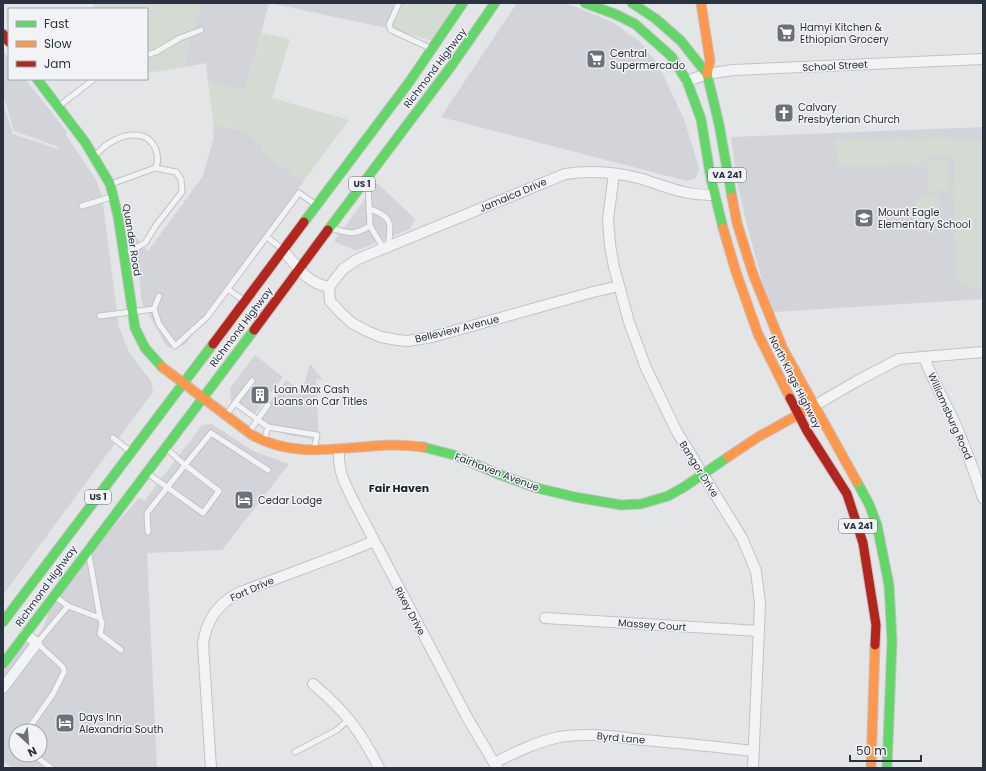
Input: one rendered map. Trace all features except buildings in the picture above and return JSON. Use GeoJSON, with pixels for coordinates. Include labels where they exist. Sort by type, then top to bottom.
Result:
{"type":"FeatureCollection","features":[{"type":"Feature","properties":{"kind":"main road","name":"Richmond Highway"},"geometry":{"type":"LineString","coordinates":[[3,622],[245,302],[433,49],[463,3]]}},
{"type":"Feature","properties":{"kind":"main road","name":"Richmond Highway"},"geometry":{"type":"LineString","coordinates":[[3,664],[88,548],[166,448],[329,227],[424,101],[442,80],[468,45],[495,3]]}},
{"type":"Feature","properties":{"kind":"main road","name":"North Kings Highway"},"geometry":{"type":"LineString","coordinates":[[585,3],[615,14],[635,24],[671,56],[687,81],[701,119],[714,195],[734,265],[758,334],[807,431],[847,494],[863,543],[876,625],[871,768]]}},
{"type":"Feature","properties":{"kind":"main road","name":"North Kings Highway"},"geometry":{"type":"LineString","coordinates":[[701,3],[710,61],[707,74]]}},
{"type":"Feature","properties":{"kind":"main road","name":"North Kings Highway"},"geometry":{"type":"LineString","coordinates":[[635,24],[637,4]]}},
{"type":"Feature","properties":{"kind":"main road","name":"North Kings Highway"},"geometry":{"type":"LineString","coordinates":[[637,4],[681,41],[707,74],[719,124],[737,223],[753,274],[783,349],[842,453],[869,504],[877,525],[889,586],[892,641],[886,768]]}},
{"type":"Feature","properties":{"kind":"main road","name":"Quander Road"},"geometry":{"type":"LineString","coordinates":[[38,80],[85,142],[110,184],[118,216],[137,336],[149,355],[159,365],[202,398]]}},
{"type":"Feature","properties":{"kind":"main road","name":"Fairhaven Avenue"},"geometry":{"type":"LineString","coordinates":[[202,398],[264,442],[281,447],[314,451],[393,445],[424,447],[454,455],[498,474],[537,488],[575,497],[621,504],[641,504],[661,499],[684,487],[758,437],[814,406]]}},
{"type":"Feature","properties":{"kind":"street","name":"School Street"},"geometry":{"type":"LineString","coordinates":[[687,81],[707,74],[733,70],[983,59]]}},
{"type":"Feature","properties":{"kind":"street","name":"Jamaica Drive"},"geometry":{"type":"LineString","coordinates":[[329,287],[347,266],[358,260],[565,174],[584,171],[600,172],[641,179],[680,192],[714,195]]}},
{"type":"Feature","properties":{"kind":"street","name":"Bangor Drive"},"geometry":{"type":"LineString","coordinates":[[614,174],[608,219],[610,245],[629,322],[657,393],[676,432],[742,538],[756,571],[760,604],[753,768]]}},
{"type":"Feature","properties":{"kind":"street"},"geometry":{"type":"LineString","coordinates":[[283,250],[313,282],[329,287]]}},
{"type":"Feature","properties":{"kind":"street","name":"Belleview Avenue"},"geometry":{"type":"LineString","coordinates":[[329,287],[330,301],[352,323],[381,337],[408,341],[432,337],[619,286]]}},
{"type":"Feature","properties":{"kind":"street","name":"Fairhaven Avenue"},"geometry":{"type":"LineString","coordinates":[[814,406],[899,359],[983,352]]}},
{"type":"Feature","properties":{"kind":"street","name":"Williamsburg Road"},"geometry":{"type":"LineString","coordinates":[[924,357],[932,380],[967,452],[983,498]]}},
{"type":"Feature","properties":{"kind":"street","name":"Rixey Drive"},"geometry":{"type":"LineString","coordinates":[[339,449],[338,460],[341,475],[464,712],[495,766]]}},
{"type":"Feature","properties":{"kind":"street","name":"Fort Drive"},"geometry":{"type":"LineString","coordinates":[[211,768],[203,644],[204,636],[211,618],[220,606],[238,593],[350,551],[374,540]]}},
{"type":"Feature","properties":{"kind":"street","name":"Massey Court"},"geometry":{"type":"LineString","coordinates":[[545,618],[759,630]]}},
{"type":"Feature","properties":{"kind":"street"},"geometry":{"type":"LineString","coordinates":[[3,688],[37,643],[25,634]]}},
{"type":"Feature","properties":{"kind":"street"},"geometry":{"type":"LineString","coordinates":[[313,684],[350,718],[366,742],[379,768]]}},
{"type":"Feature","properties":{"kind":"street","name":"Byrd Lane"},"geometry":{"type":"LineString","coordinates":[[495,766],[519,751],[549,740],[560,737],[583,735],[609,736],[754,751]]}},
{"type":"Feature","properties":{"kind":"lane"},"geometry":{"type":"LineString","coordinates":[[399,3],[389,25],[390,30],[433,49]]}},
{"type":"Feature","properties":{"kind":"lane"},"geometry":{"type":"LineString","coordinates":[[148,55],[156,52],[180,38],[201,30]]}},
{"type":"Feature","properties":{"kind":"lane"},"geometry":{"type":"LineString","coordinates":[[58,106],[93,80]]}},
{"type":"Feature","properties":{"kind":"lane"},"geometry":{"type":"LineString","coordinates":[[94,156],[109,143],[120,138],[142,135],[149,138],[154,145],[157,153],[158,164],[155,168]]}},
{"type":"Feature","properties":{"kind":"lane"},"geometry":{"type":"LineString","coordinates":[[110,184],[155,168],[176,172],[181,179],[182,192],[157,224],[145,243],[123,254]]}},
{"type":"Feature","properties":{"kind":"lane"},"geometry":{"type":"LineString","coordinates":[[368,176],[370,226],[386,248]]}},
{"type":"Feature","properties":{"kind":"lane"},"geometry":{"type":"LineString","coordinates":[[159,296],[154,309],[159,324],[175,346],[207,317],[299,193],[316,205]]}},
{"type":"Feature","properties":{"kind":"lane"},"geometry":{"type":"LineString","coordinates":[[82,206],[114,197]]}},
{"type":"Feature","properties":{"kind":"lane"},"geometry":{"type":"LineString","coordinates":[[369,210],[381,214],[389,221],[390,226],[386,248]]}},
{"type":"Feature","properties":{"kind":"lane"},"geometry":{"type":"LineString","coordinates":[[329,227],[352,234],[370,226]]}},
{"type":"Feature","properties":{"kind":"lane"},"geometry":{"type":"LineString","coordinates":[[267,237],[283,250]]}},
{"type":"Feature","properties":{"kind":"lane"},"geometry":{"type":"LineString","coordinates":[[228,289],[245,302]]}},
{"type":"Feature","properties":{"kind":"lane"},"geometry":{"type":"LineString","coordinates":[[750,309],[765,305]]}},
{"type":"Feature","properties":{"kind":"lane"},"geometry":{"type":"LineString","coordinates":[[100,316],[154,309]]}},
{"type":"Feature","properties":{"kind":"lane"},"geometry":{"type":"LineString","coordinates":[[226,416],[252,381]]}},
{"type":"Feature","properties":{"kind":"lane"},"geometry":{"type":"LineString","coordinates":[[235,403],[268,427],[316,435],[314,451]]}},
{"type":"Feature","properties":{"kind":"lane"},"geometry":{"type":"LineString","coordinates":[[248,432],[268,405]]}},
{"type":"Feature","properties":{"kind":"lane"},"geometry":{"type":"LineString","coordinates":[[264,442],[268,427]]}},
{"type":"Feature","properties":{"kind":"lane"},"geometry":{"type":"LineString","coordinates":[[148,532],[147,513],[166,487],[211,433],[268,470]]}},
{"type":"Feature","properties":{"kind":"lane"},"geometry":{"type":"LineString","coordinates":[[113,438],[132,453]]}},
{"type":"Feature","properties":{"kind":"lane"},"geometry":{"type":"LineString","coordinates":[[146,472],[203,513],[219,491],[185,465],[166,448]]}},
{"type":"Feature","properties":{"kind":"lane"},"geometry":{"type":"LineString","coordinates":[[88,548],[102,623],[100,634],[121,650]]}},
{"type":"Feature","properties":{"kind":"lane"},"geometry":{"type":"LineString","coordinates":[[54,595],[68,606],[100,618]]}},
{"type":"Feature","properties":{"kind":"lane"},"geometry":{"type":"LineString","coordinates":[[33,723],[53,694],[64,672],[63,667],[37,643],[68,606]]}},
{"type":"Feature","properties":{"kind":"lane"},"geometry":{"type":"LineString","coordinates":[[295,752],[337,730],[350,718]]}},
{"type":"Feature","properties":{"kind":"shaded area"},"geometry":{"type":"Polygon","coordinates":[[[94,3],[201,3],[184,67],[148,73],[148,8],[92,8],[94,3]]]}},
{"type":"Feature","properties":{"kind":"shaded area"},"geometry":{"type":"Polygon","coordinates":[[[201,3],[269,3],[245,91],[208,82],[206,63],[184,67],[201,3]]]}},
{"type":"Feature","properties":{"kind":"shaded area"},"geometry":{"type":"Polygon","coordinates":[[[270,3],[399,3],[391,29],[270,3]]]}},
{"type":"Feature","properties":{"kind":"shaded area"},"geometry":{"type":"Polygon","coordinates":[[[399,3],[456,3],[433,41],[391,29],[399,3]]]}},
{"type":"Feature","properties":{"kind":"shaded area"},"geometry":{"type":"Polygon","coordinates":[[[517,3],[563,3],[576,7],[614,23],[640,42],[658,64],[684,119],[699,168],[696,178],[687,181],[441,117],[517,3]]]}},
{"type":"Feature","properties":{"kind":"shaded area"},"geometry":{"type":"Polygon","coordinates":[[[261,33],[290,39],[272,98],[349,120],[303,182],[263,152],[262,144],[242,130],[214,126],[208,82],[245,91],[261,33]]]}},
{"type":"Feature","properties":{"kind":"shaded area"},"geometry":{"type":"Polygon","coordinates":[[[3,51],[8,57],[8,80],[26,80],[67,132],[66,135],[96,180],[102,196],[119,327],[130,354],[151,381],[153,392],[3,595],[3,103],[13,134],[58,149],[59,147],[14,131],[3,95],[3,51]]]}},
{"type":"Feature","properties":{"kind":"shaded area"},"geometry":{"type":"Polygon","coordinates":[[[214,126],[242,130],[262,144],[263,152],[303,182],[184,346],[182,345],[176,349],[167,347],[142,303],[134,235],[148,251],[203,176],[214,137],[214,126]]]}},
{"type":"Feature","properties":{"kind":"shaded area","name":"Mount Eagle Elementary School"},"geometry":{"type":"Polygon","coordinates":[[[983,127],[983,299],[774,312],[762,280],[746,221],[737,182],[731,137],[983,127]]]}},
{"type":"Feature","properties":{"kind":"shaded area"},"geometry":{"type":"Polygon","coordinates":[[[940,138],[983,142],[983,287],[975,288],[956,282],[953,191],[954,156],[924,157],[924,165],[839,167],[835,140],[940,138]]]}},
{"type":"Feature","properties":{"kind":"shaded area"},"geometry":{"type":"Polygon","coordinates":[[[948,159],[950,190],[929,192],[927,160],[948,159]]]}},
{"type":"Feature","properties":{"kind":"shaded area"},"geometry":{"type":"Polygon","coordinates":[[[377,183],[415,219],[410,229],[356,251],[334,241],[377,183]]]}},
{"type":"Feature","properties":{"kind":"shaded area"},"geometry":{"type":"Polygon","coordinates":[[[939,195],[941,228],[918,229],[916,197],[939,195]]]}},
{"type":"Feature","properties":{"kind":"shaded area"},"geometry":{"type":"Polygon","coordinates":[[[255,355],[283,377],[253,416],[231,401],[230,388],[255,355]]]}},
{"type":"Feature","properties":{"kind":"shaded area"},"geometry":{"type":"Polygon","coordinates":[[[310,364],[323,380],[316,379],[319,440],[286,435],[257,419],[286,380],[302,392],[310,364]]]}},
{"type":"Feature","properties":{"kind":"shaded area"},"geometry":{"type":"Polygon","coordinates":[[[212,424],[253,451],[289,464],[222,550],[147,553],[157,768],[13,768],[3,761],[3,673],[31,635],[35,638],[42,630],[49,611],[99,543],[139,498],[145,500],[202,425],[212,424]]]}},
{"type":"Feature","properties":{"kind":"traffic: fast"},"geometry":{"type":"LineString","coordinates":[[304,222],[410,81],[463,3]]}},
{"type":"Feature","properties":{"kind":"traffic: fast"},"geometry":{"type":"LineString","coordinates":[[328,230],[452,65],[495,3]]}},
{"type":"Feature","properties":{"kind":"traffic: fast"},"geometry":{"type":"LineString","coordinates":[[585,3],[615,14],[635,24],[671,56],[687,81],[701,119],[711,179],[723,228]]}},
{"type":"Feature","properties":{"kind":"traffic: fast"},"geometry":{"type":"LineString","coordinates":[[632,3],[656,19],[681,41],[707,74],[719,124],[732,197]]}},
{"type":"Feature","properties":{"kind":"traffic: fast"},"geometry":{"type":"LineString","coordinates":[[38,80],[85,142],[110,184],[118,216],[135,328],[145,348],[162,367]]}},
{"type":"Feature","properties":{"kind":"traffic: fast"},"geometry":{"type":"LineString","coordinates":[[3,664],[254,330]]}},
{"type":"Feature","properties":{"kind":"traffic: fast"},"geometry":{"type":"LineString","coordinates":[[3,622],[213,344]]}},
{"type":"Feature","properties":{"kind":"traffic: fast"},"geometry":{"type":"LineString","coordinates":[[423,447],[454,455],[498,474],[537,488],[575,497],[621,505],[641,504],[668,496],[728,457]]}},
{"type":"Feature","properties":{"kind":"traffic: fast"},"geometry":{"type":"LineString","coordinates":[[857,482],[869,504],[877,525],[889,585],[892,641],[887,768]]}},
{"type":"Feature","properties":{"kind":"traffic: slow"},"geometry":{"type":"LineString","coordinates":[[701,3],[710,61],[707,74]]}},
{"type":"Feature","properties":{"kind":"traffic: slow"},"geometry":{"type":"LineString","coordinates":[[732,197],[737,223],[753,274],[783,349],[857,482]]}},
{"type":"Feature","properties":{"kind":"traffic: slow"},"geometry":{"type":"LineString","coordinates":[[723,228],[736,272],[758,334],[790,398]]}},
{"type":"Feature","properties":{"kind":"traffic: slow"},"geometry":{"type":"LineString","coordinates":[[162,367],[252,435],[269,443],[286,447],[321,450],[392,445],[423,447]]}},
{"type":"Feature","properties":{"kind":"traffic: slow"},"geometry":{"type":"LineString","coordinates":[[728,457],[758,437],[814,406]]}},
{"type":"Feature","properties":{"kind":"traffic: slow"},"geometry":{"type":"LineString","coordinates":[[871,768],[875,645]]}},
{"type":"Feature","properties":{"kind":"traffic: jam"},"geometry":{"type":"LineString","coordinates":[[3,34],[8,41]]}},
{"type":"Feature","properties":{"kind":"traffic: jam"},"geometry":{"type":"LineString","coordinates":[[213,344],[304,222]]}},
{"type":"Feature","properties":{"kind":"traffic: jam"},"geometry":{"type":"LineString","coordinates":[[254,330],[328,230]]}},
{"type":"Feature","properties":{"kind":"traffic: jam"},"geometry":{"type":"LineString","coordinates":[[790,398],[807,431],[847,494],[863,543],[876,625],[875,645]]}},
{"type":"Feature","properties":{"kind":"place","name":"Hamyi Kitchen & Ethiopian Grocery"},"geometry":{"type":"Point","coordinates":[786,33]}},
{"type":"Feature","properties":{"kind":"place","name":"Central Supermercado"},"geometry":{"type":"Point","coordinates":[596,59]}},
{"type":"Feature","properties":{"kind":"place","name":"Calvary Presbyterian Church"},"geometry":{"type":"Point","coordinates":[784,113]}},
{"type":"Feature","properties":{"kind":"place","name":"Mount Eagle Elementary School"},"geometry":{"type":"Point","coordinates":[864,218]}},
{"type":"Feature","properties":{"kind":"place","name":"Loan Max Cash Loans on Car Titles"},"geometry":{"type":"Point","coordinates":[260,395]}},
{"type":"Feature","properties":{"kind":"place","name":"Cedar Lodge"},"geometry":{"type":"Point","coordinates":[244,500]}},
{"type":"Feature","properties":{"kind":"place","name":"Days Inn Alexandria South"},"geometry":{"type":"Point","coordinates":[65,723]}},
{"type":"Feature","properties":{"kind":"district","name":"Fair Haven"},"geometry":{"type":"Point","coordinates":[399,488]}}]}
